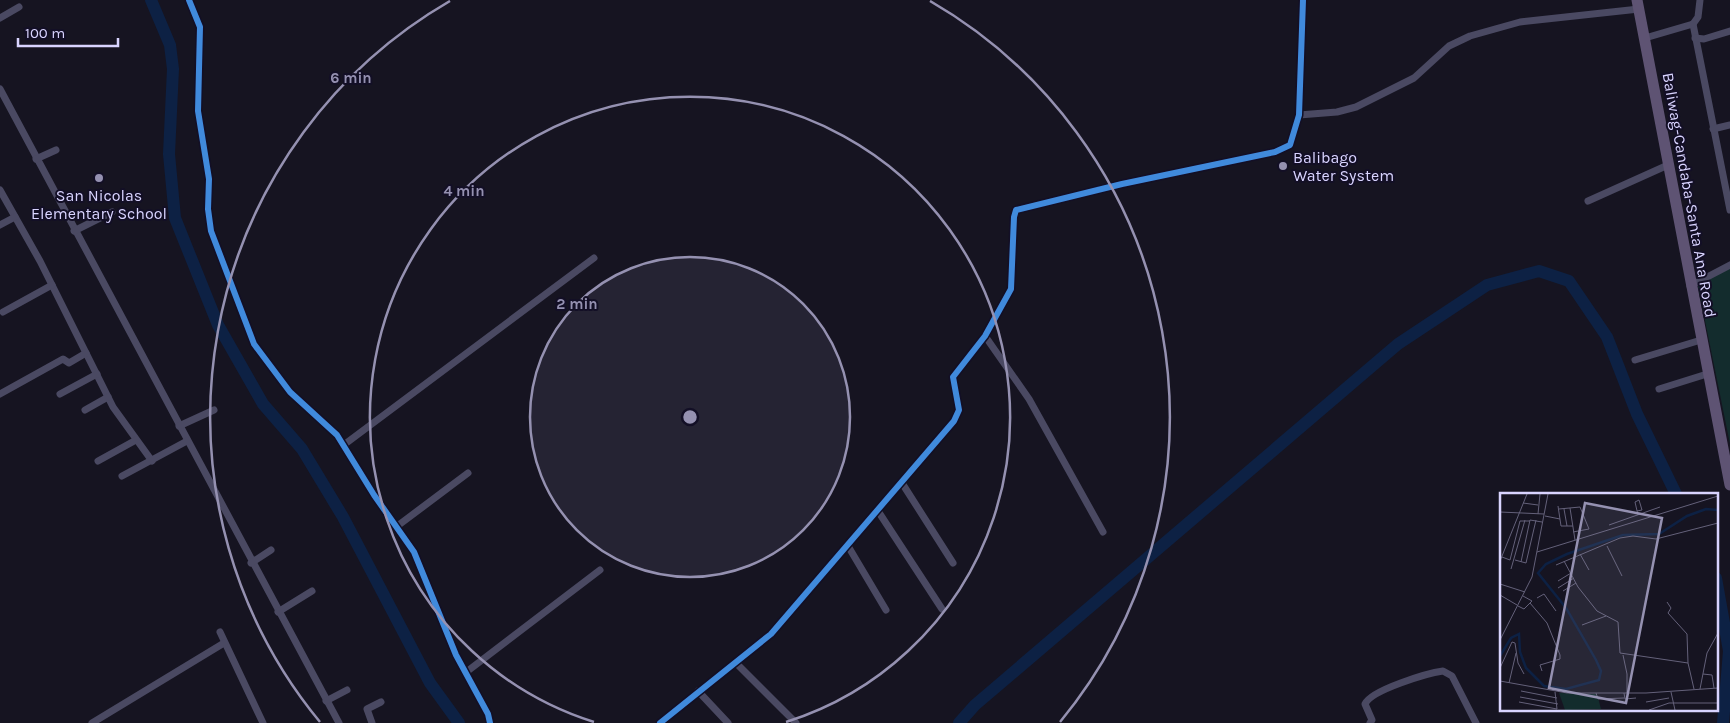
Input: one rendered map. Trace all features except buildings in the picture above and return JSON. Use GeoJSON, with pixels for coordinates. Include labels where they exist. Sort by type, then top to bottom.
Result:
{"type":"FeatureCollection","features":[{"type":"Feature","properties":{"kind":"main road","name":"Baliwag-Candaba-Santa Ana Road"},"geometry":{"type":"LineString","coordinates":[[1638,5],[1690,286],[1730,485]]}},
{"type":"Feature","properties":{"kind":"street"},"geometry":{"type":"LineString","coordinates":[[189,0],[200,27],[198,111],[209,179],[208,210],[211,231],[260,353],[290,392],[332,429],[345,444],[396,527],[414,552],[423,568],[432,600],[465,673],[488,714],[490,723]]}},
{"type":"Feature","properties":{"kind":"street"},"geometry":{"type":"LineString","coordinates":[[660,723],[771,634],[902,483],[956,417],[958,410],[953,377],[985,336],[1011,289],[1014,217],[1016,210],[1122,184],[1284,149],[1290,145],[1299,116],[1303,0]]}},
{"type":"Feature","properties":{"kind":"street"},"geometry":{"type":"LineString","coordinates":[[1645,38],[1693,24],[1698,17],[1700,0]]}},
{"type":"Feature","properties":{"kind":"street"},"geometry":{"type":"LineString","coordinates":[[1299,116],[1337,112],[1363,104],[1414,78],[1449,46],[1470,36],[1520,22],[1638,5]]}},
{"type":"Feature","properties":{"kind":"street"},"geometry":{"type":"LineString","coordinates":[[0,18],[19,7]]}},
{"type":"Feature","properties":{"kind":"street"},"geometry":{"type":"LineString","coordinates":[[1693,24],[1730,210]]}},
{"type":"Feature","properties":{"kind":"street"},"geometry":{"type":"LineString","coordinates":[[1695,38],[1704,39],[1730,31]]}},
{"type":"Feature","properties":{"kind":"street"},"geometry":{"type":"LineString","coordinates":[[0,90],[338,723]]}},
{"type":"Feature","properties":{"kind":"street"},"geometry":{"type":"LineString","coordinates":[[1713,129],[1730,125]]}},
{"type":"Feature","properties":{"kind":"street"},"geometry":{"type":"LineString","coordinates":[[36,159],[56,150]]}},
{"type":"Feature","properties":{"kind":"street"},"geometry":{"type":"LineString","coordinates":[[1588,201],[1668,165]]}},
{"type":"Feature","properties":{"kind":"street"},"geometry":{"type":"LineString","coordinates":[[0,190],[52,285],[108,397],[152,461]]}},
{"type":"Feature","properties":{"kind":"street"},"geometry":{"type":"LineString","coordinates":[[74,231],[112,212]]}},
{"type":"Feature","properties":{"kind":"street"},"geometry":{"type":"LineString","coordinates":[[0,225],[15,217]]}},
{"type":"Feature","properties":{"kind":"street"},"geometry":{"type":"LineString","coordinates":[[345,444],[594,258]]}},
{"type":"Feature","properties":{"kind":"street"},"geometry":{"type":"LineString","coordinates":[[1690,286],[1730,265]]}},
{"type":"Feature","properties":{"kind":"street"},"geometry":{"type":"LineString","coordinates":[[3,312],[52,285]]}},
{"type":"Feature","properties":{"kind":"street"},"geometry":{"type":"LineString","coordinates":[[985,336],[1029,399],[1103,532]]}},
{"type":"Feature","properties":{"kind":"street"},"geometry":{"type":"LineString","coordinates":[[1635,360],[1701,340]]}},
{"type":"Feature","properties":{"kind":"street"},"geometry":{"type":"LineString","coordinates":[[0,394],[63,359],[69,363],[86,353]]}},
{"type":"Feature","properties":{"kind":"street"},"geometry":{"type":"LineString","coordinates":[[60,394],[97,374]]}},
{"type":"Feature","properties":{"kind":"street"},"geometry":{"type":"LineString","coordinates":[[1659,389],[1708,374]]}},
{"type":"Feature","properties":{"kind":"street"},"geometry":{"type":"LineString","coordinates":[[85,410],[108,397]]}},
{"type":"Feature","properties":{"kind":"street"},"geometry":{"type":"LineString","coordinates":[[180,426],[214,410]]}},
{"type":"Feature","properties":{"kind":"street"},"geometry":{"type":"LineString","coordinates":[[98,461],[136,440]]}},
{"type":"Feature","properties":{"kind":"street"},"geometry":{"type":"LineString","coordinates":[[122,476],[187,441]]}},
{"type":"Feature","properties":{"kind":"street"},"geometry":{"type":"LineString","coordinates":[[396,527],[468,473]]}},
{"type":"Feature","properties":{"kind":"street"},"geometry":{"type":"LineString","coordinates":[[902,483],[953,563]]}},
{"type":"Feature","properties":{"kind":"street"},"geometry":{"type":"LineString","coordinates":[[878,511],[942,609]]}},
{"type":"Feature","properties":{"kind":"street"},"geometry":{"type":"LineString","coordinates":[[848,546],[886,610]]}},
{"type":"Feature","properties":{"kind":"street"},"geometry":{"type":"LineString","coordinates":[[251,562],[271,550]]}},
{"type":"Feature","properties":{"kind":"street"},"geometry":{"type":"LineString","coordinates":[[465,673],[600,570]]}},
{"type":"Feature","properties":{"kind":"street"},"geometry":{"type":"LineString","coordinates":[[278,612],[312,592]]}},
{"type":"Feature","properties":{"kind":"street"},"geometry":{"type":"LineString","coordinates":[[220,632],[262,723]]}},
{"type":"Feature","properties":{"kind":"street"},"geometry":{"type":"LineString","coordinates":[[92,723],[224,644]]}},
{"type":"Feature","properties":{"kind":"street"},"geometry":{"type":"LineString","coordinates":[[736,663],[796,723]]}},
{"type":"Feature","properties":{"kind":"street"},"geometry":{"type":"LineString","coordinates":[[1370,723],[1372,720],[1365,704],[1372,696],[1410,680],[1443,671],[1452,676],[1476,723]]}},
{"type":"Feature","properties":{"kind":"street"},"geometry":{"type":"LineString","coordinates":[[326,701],[346,690]]}},
{"type":"Feature","properties":{"kind":"street"},"geometry":{"type":"LineString","coordinates":[[698,691],[728,723]]}},
{"type":"Feature","properties":{"kind":"street"},"geometry":{"type":"LineString","coordinates":[[372,723],[367,709],[381,702]]}},
{"type":"Feature","properties":{"kind":"green space"},"geometry":{"type":"Polygon","coordinates":[[[1730,265],[1730,444],[1697,281],[1730,265]]]}},
{"type":"Feature","properties":{"kind":"waterway"},"geometry":{"type":"LineString","coordinates":[[151,0],[170,45],[173,69],[169,154],[175,218],[218,325],[263,404],[302,449],[343,517],[430,683],[459,723]]}},
{"type":"Feature","properties":{"kind":"waterway"},"geometry":{"type":"LineString","coordinates":[[959,723],[975,705],[1398,344],[1487,285],[1539,271],[1569,281],[1607,337],[1637,414],[1676,493]]}},
{"type":"Feature","properties":{"kind":"waterway"},"geometry":{"type":"LineString","coordinates":[[1718,589],[1729,651],[1723,723]]}},
{"type":"Feature","properties":{"kind":"cycle path"},"geometry":{"type":"LineString","coordinates":[[189,0],[200,27],[198,111],[209,179],[208,209],[211,231],[254,344],[290,392],[337,435],[374,495],[414,552],[456,655],[488,714],[490,723]]}},
{"type":"Feature","properties":{"kind":"cycle path"},"geometry":{"type":"LineString","coordinates":[[660,723],[771,634],[954,421],[959,410],[953,377],[985,336],[1011,289],[1014,217],[1016,210],[1122,184],[1275,152],[1290,145],[1299,115],[1303,0]]}},
{"type":"Feature","properties":{"kind":"place","name":"Balibago Water System"},"geometry":{"type":"Point","coordinates":[1283,166]}},
{"type":"Feature","properties":{"kind":"place","name":"San Nicolas Elementary School"},"geometry":{"type":"Point","coordinates":[99,178]}}]}
